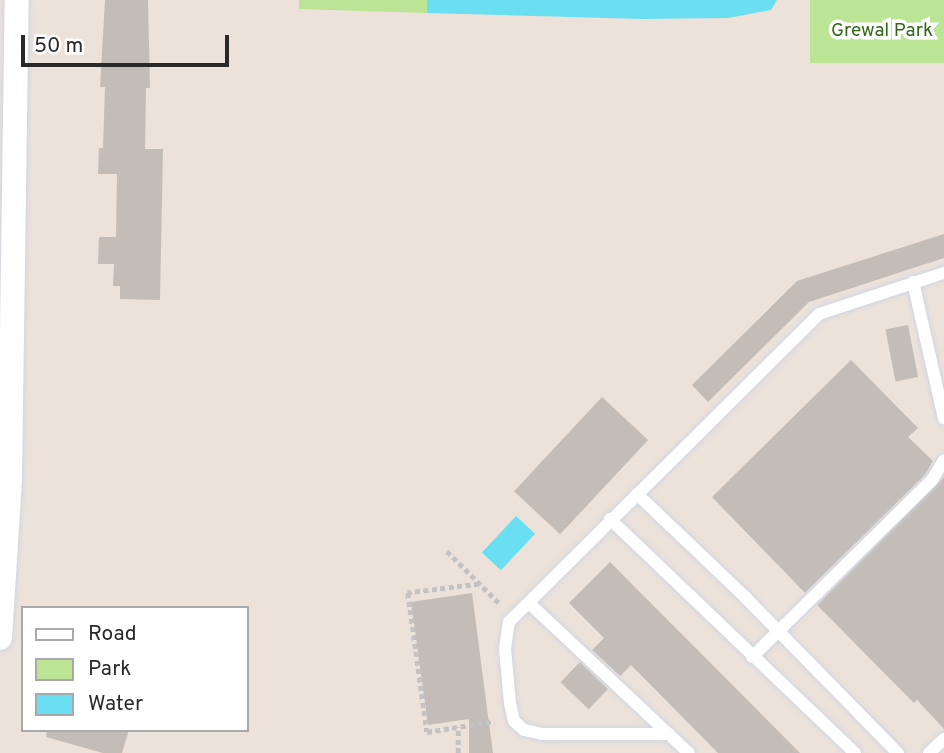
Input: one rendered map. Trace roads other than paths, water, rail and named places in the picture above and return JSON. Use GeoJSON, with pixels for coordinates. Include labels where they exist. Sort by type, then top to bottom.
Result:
{"type":"FeatureCollection","features":[{"type":"Feature","properties":{"kind":"street"},"geometry":{"type":"LineString","coordinates":[[0,638],[10,477],[17,0]]}},
{"type":"Feature","properties":{"kind":"lane"},"geometry":{"type":"LineString","coordinates":[[669,734],[542,734],[524,730],[513,718],[505,634],[509,622],[819,314],[944,273]]}},
{"type":"Feature","properties":{"kind":"lane"},"geometry":{"type":"LineString","coordinates":[[913,282],[944,419]]}},
{"type":"Feature","properties":{"kind":"lane"},"geometry":{"type":"LineString","coordinates":[[752,657],[932,480],[944,460]]}},
{"type":"Feature","properties":{"kind":"lane"},"geometry":{"type":"LineString","coordinates":[[637,494],[779,631],[898,753]]}},
{"type":"Feature","properties":{"kind":"lane"},"geometry":{"type":"LineString","coordinates":[[610,519],[855,753]]}},
{"type":"Feature","properties":{"kind":"lane"},"geometry":{"type":"LineString","coordinates":[[529,603],[688,753]]}},
{"type":"Feature","properties":{"kind":"lane"},"geometry":{"type":"LineString","coordinates":[[929,753],[944,739]]}},
{"type":"Feature","properties":{"kind":"water"},"geometry":{"type":"Polygon","coordinates":[[[427,0],[777,0],[771,10],[728,18],[642,19],[427,13],[427,0]]]}},
{"type":"Feature","properties":{"kind":"water"},"geometry":{"type":"Polygon","coordinates":[[[516,516],[535,534],[501,570],[482,553],[516,516]]]}},
{"type":"Feature","properties":{"kind":"park label","name":"Grewal Park"},"geometry":{"type":"Point","coordinates":[882,32]}}]}
